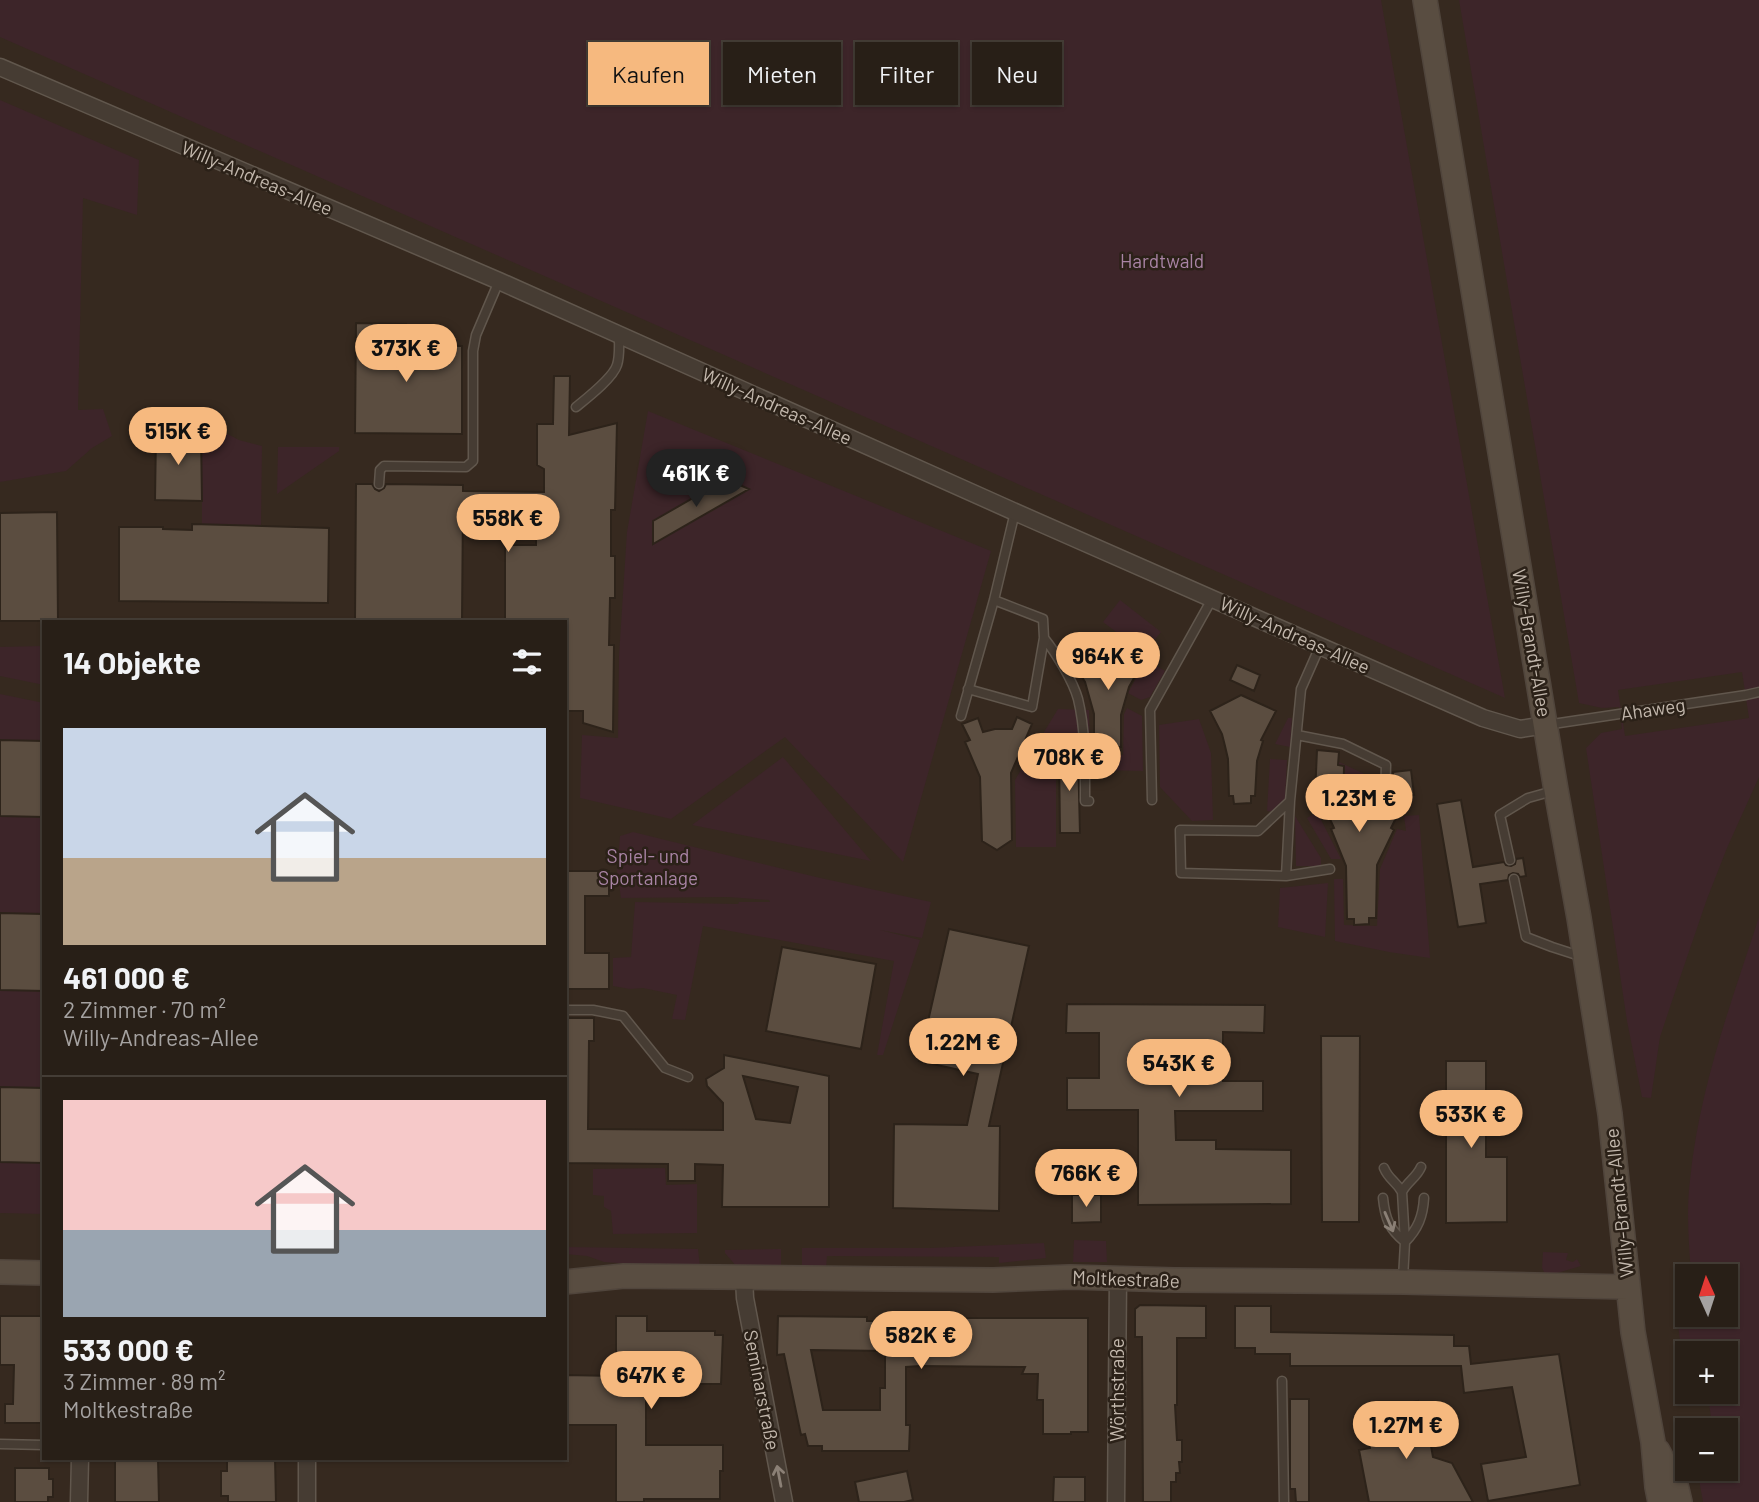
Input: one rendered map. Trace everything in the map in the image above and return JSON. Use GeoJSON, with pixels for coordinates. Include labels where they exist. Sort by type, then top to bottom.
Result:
{"type":"FeatureCollection","features":[{"type":"Feature","properties":{"kind":"main road","name":"Willy-Brandt-Allee"},"geometry":{"type":"LineString","coordinates":[[1425,0],[1586,958],[1610,1114],[1633,1332],[1653,1442]]}},
{"type":"Feature","properties":{"kind":"main road","name":"Moltkestraße"},"geometry":{"type":"LineString","coordinates":[[567,1266],[624,1276],[744,1288],[917,1280],[1070,1277],[1628,1287]]}},
{"type":"Feature","properties":{"kind":"main road"},"geometry":{"type":"LineString","coordinates":[[0,1272],[42,1273]]}},
{"type":"Feature","properties":{"kind":"main road","name":"Moltkestraße"},"geometry":{"type":"LineString","coordinates":[[567,1282],[624,1276]]}},
{"type":"Feature","properties":{"kind":"main road"},"geometry":{"type":"LineString","coordinates":[[1653,1442],[1660,1502]]}},
{"type":"Feature","properties":{"kind":"main road"},"geometry":{"type":"LineString","coordinates":[[1653,1442],[1676,1485],[1680,1502]]}},
{"type":"Feature","properties":{"kind":"street","name":"Willy-Andreas-Allee"},"geometry":{"type":"LineString","coordinates":[[3,67],[499,281],[1483,718],[1520,729],[1546,725]]}},
{"type":"Feature","properties":{"kind":"street","name":"Wörthstraße"},"geometry":{"type":"LineString","coordinates":[[1116,1502],[1118,1278]]}},
{"type":"Feature","properties":{"kind":"street","name":"Seminarstraße"},"geometry":{"type":"LineString","coordinates":[[744,1288],[784,1502]]}},
{"type":"Feature","properties":{"kind":"street"},"geometry":{"type":"LineString","coordinates":[[79,1502],[80,1460]]}},
{"type":"Feature","properties":{"kind":"street"},"geometry":{"type":"LineString","coordinates":[[307,1460],[307,1502]]}},
{"type":"Feature","properties":{"kind":"lane"},"geometry":{"type":"LineString","coordinates":[[379,484],[380,470],[384,466],[466,467],[473,461],[473,351],[476,335],[499,281]]}},
{"type":"Feature","properties":{"kind":"lane"},"geometry":{"type":"LineString","coordinates":[[576,407],[592,395],[617,365],[619,335]]}},
{"type":"Feature","properties":{"kind":"lane"},"geometry":{"type":"LineString","coordinates":[[961,716],[1016,512]]}},
{"type":"Feature","properties":{"kind":"lane"},"geometry":{"type":"LineString","coordinates":[[1152,800],[1150,710],[1212,598]]}},
{"type":"Feature","properties":{"kind":"lane"},"geometry":{"type":"LineString","coordinates":[[968,689],[1032,707],[1044,638],[1043,619],[994,600]]}},
{"type":"Feature","properties":{"kind":"lane"},"geometry":{"type":"LineString","coordinates":[[1044,638],[1056,653],[1077,697],[1085,753],[1085,802],[1089,801]]}},
{"type":"Feature","properties":{"kind":"lane"},"geometry":{"type":"LineString","coordinates":[[1286,876],[1301,689],[1320,646]]}},
{"type":"Feature","properties":{"kind":"lane","name":"Ahaweg"},"geometry":{"type":"LineString","coordinates":[[1546,725],[1759,692]]}},
{"type":"Feature","properties":{"kind":"lane"},"geometry":{"type":"LineString","coordinates":[[1297,735],[1343,744],[1387,765],[1385,798]]}},
{"type":"Feature","properties":{"kind":"lane"},"geometry":{"type":"LineString","coordinates":[[1510,860],[1500,815],[1528,798],[1556,790]]}},
{"type":"Feature","properties":{"kind":"lane"},"geometry":{"type":"LineString","coordinates":[[1290,801],[1258,831],[1180,830],[1181,873],[1286,876],[1330,869]]}},
{"type":"Feature","properties":{"kind":"lane"},"geometry":{"type":"LineString","coordinates":[[1514,879],[1526,937],[1586,958]]}},
{"type":"Feature","properties":{"kind":"lane"},"geometry":{"type":"LineString","coordinates":[[567,1010],[593,1010],[623,1016],[665,1068],[688,1077]]}},
{"type":"Feature","properties":{"kind":"lane"},"geometry":{"type":"LineString","coordinates":[[1402,1192],[1420,1167]]}},
{"type":"Feature","properties":{"kind":"lane"},"geometry":{"type":"LineString","coordinates":[[1384,1168],[1387,1176],[1402,1192],[1405,1242],[1403,1282]]}},
{"type":"Feature","properties":{"kind":"lane"},"geometry":{"type":"LineString","coordinates":[[1383,1198],[1392,1232],[1405,1242]]}},
{"type":"Feature","properties":{"kind":"lane"},"geometry":{"type":"LineString","coordinates":[[1405,1242],[1418,1226],[1424,1198]]}},
{"type":"Feature","properties":{"kind":"lane"},"geometry":{"type":"LineString","coordinates":[[1282,1381],[1284,1502]]}},
{"type":"Feature","properties":{"kind":"lane"},"geometry":{"type":"LineString","coordinates":[[0,1444],[42,1445]]}},
{"type":"Feature","properties":{"kind":"green space","name":"Hardtwald"},"geometry":{"type":"Polygon","coordinates":[[[0,0],[1381,0],[1505,698],[0,37],[0,0]]]}},
{"type":"Feature","properties":{"kind":"green space"},"geometry":{"type":"Polygon","coordinates":[[[1459,0],[1759,0],[1759,777],[1707,899],[1671,1004],[1660,1037],[1651,1098],[1642,1097],[1627,1021],[1586,748],[1601,733],[1622,729],[1619,707],[1602,708],[1579,703],[1459,0]],[[1742,672],[1618,690],[1625,736],[1749,718],[1742,672]]]}},
{"type":"Feature","properties":{"kind":"green space"},"geometry":{"type":"Polygon","coordinates":[[[0,100],[139,160],[137,215],[83,198],[78,410],[103,409],[112,436],[92,448],[66,471],[0,482],[0,100]]]}},
{"type":"Feature","properties":{"kind":"green space"},"geometry":{"type":"Polygon","coordinates":[[[648,411],[991,551],[903,862],[785,737],[671,819],[580,798],[582,735],[618,738],[619,656],[627,532],[648,411]]]}},
{"type":"Feature","properties":{"kind":"green space"},"geometry":{"type":"Polygon","coordinates":[[[186,415],[213,416],[216,428],[239,440],[262,446],[261,526],[202,524],[202,434],[186,433],[186,415]]]}},
{"type":"Feature","properties":{"kind":"green space"},"geometry":{"type":"Polygon","coordinates":[[[278,447],[339,447],[339,451],[277,494],[278,447]]]}},
{"type":"Feature","properties":{"kind":"green space"},"geometry":{"type":"Polygon","coordinates":[[[1120,600],[1161,632],[1144,653],[1103,622],[1120,600]]]}},
{"type":"Feature","properties":{"kind":"green space"},"geometry":{"type":"Polygon","coordinates":[[[42,646],[42,685],[0,676],[0,647],[42,646]]]}},
{"type":"Feature","properties":{"kind":"green space"},"geometry":{"type":"Polygon","coordinates":[[[1146,660],[1165,671],[1150,697],[1141,700],[1128,693],[1146,660]]]}},
{"type":"Feature","properties":{"kind":"green space"},"geometry":{"type":"Polygon","coordinates":[[[0,694],[42,703],[42,741],[0,740],[0,694]]]}},
{"type":"Feature","properties":{"kind":"green space"},"geometry":{"type":"Polygon","coordinates":[[[1127,708],[1142,716],[1143,771],[1056,769],[1056,847],[1016,847],[1015,780],[1058,709],[1089,710],[1090,755],[1123,755],[1124,714],[1127,708]]]}},
{"type":"Feature","properties":{"kind":"green space"},"geometry":{"type":"Polygon","coordinates":[[[1288,718],[1292,718],[1290,747],[1275,744],[1288,718]]]}},
{"type":"Feature","properties":{"kind":"green space"},"geometry":{"type":"Polygon","coordinates":[[[1199,719],[1211,753],[1213,820],[1192,821],[1160,787],[1159,725],[1199,719]]]}},
{"type":"Feature","properties":{"kind":"green space"},"geometry":{"type":"Polygon","coordinates":[[[783,757],[871,861],[692,825],[783,757]]]}},
{"type":"Feature","properties":{"kind":"green space"},"geometry":{"type":"Polygon","coordinates":[[[1270,759],[1287,760],[1285,799],[1275,812],[1267,811],[1270,759]]]}},
{"type":"Feature","properties":{"kind":"green space"},"geometry":{"type":"Polygon","coordinates":[[[1339,762],[1375,779],[1375,795],[1337,796],[1339,762]]]}},
{"type":"Feature","properties":{"kind":"green space"},"geometry":{"type":"Polygon","coordinates":[[[1317,812],[1341,859],[1331,859],[1307,818],[1317,812]]]}},
{"type":"Feature","properties":{"kind":"green space"},"geometry":{"type":"Polygon","coordinates":[[[1419,815],[1430,958],[1335,941],[1334,879],[1343,879],[1344,925],[1377,926],[1380,869],[1397,829],[1406,831],[1404,816],[1419,815]]]}},
{"type":"Feature","properties":{"kind":"green space"},"geometry":{"type":"Polygon","coordinates":[[[0,816],[42,817],[42,914],[0,913],[0,816]]]}},
{"type":"Feature","properties":{"kind":"green space"},"geometry":{"type":"Polygon","coordinates":[[[1295,816],[1321,858],[1321,866],[1296,866],[1295,816]]]}},
{"type":"Feature","properties":{"kind":"green space","name":"Spiel- und Sportanlage"},"geometry":{"type":"Polygon","coordinates":[[[633,832],[931,902],[922,938],[880,930],[920,940],[883,1055],[877,1055],[894,961],[703,926],[685,1020],[672,1019],[677,995],[643,988],[613,986],[613,958],[631,957],[635,902],[770,902],[728,897],[621,898],[617,871],[620,836],[633,832]]]}},
{"type":"Feature","properties":{"kind":"green space"},"geometry":{"type":"Polygon","coordinates":[[[1328,883],[1325,937],[1278,927],[1280,888],[1328,883]]]}},
{"type":"Feature","properties":{"kind":"green space"},"geometry":{"type":"Polygon","coordinates":[[[1759,917],[1759,1502],[1703,1502],[1699,1481],[1738,1481],[1738,1418],[1711,1418],[1709,1404],[1738,1404],[1738,1341],[1680,1341],[1678,1327],[1738,1327],[1738,1264],[1690,1264],[1688,1228],[1694,1146],[1708,1079],[1759,917]]]}},
{"type":"Feature","properties":{"kind":"green space"},"geometry":{"type":"Polygon","coordinates":[[[0,990],[42,991],[42,1088],[0,1087],[0,990]]]}},
{"type":"Feature","properties":{"kind":"green space"},"geometry":{"type":"Polygon","coordinates":[[[0,1162],[42,1163],[42,1214],[0,1213],[0,1162]]]}},
{"type":"Feature","properties":{"kind":"green space"},"geometry":{"type":"Polygon","coordinates":[[[665,1168],[666,1185],[697,1184],[697,1233],[613,1234],[611,1211],[604,1207],[604,1196],[593,1195],[593,1169],[665,1168]]]}},
{"type":"Feature","properties":{"kind":"green space"},"geometry":{"type":"Polygon","coordinates":[[[1074,1240],[1106,1241],[1107,1262],[1073,1262],[1074,1240]]]}},
{"type":"Feature","properties":{"kind":"green space"},"geometry":{"type":"Polygon","coordinates":[[[1044,1243],[1046,1258],[999,1263],[999,1257],[827,1256],[826,1268],[802,1269],[802,1248],[930,1248],[1044,1243]]]}},
{"type":"Feature","properties":{"kind":"green space"},"geometry":{"type":"Polygon","coordinates":[[[567,1247],[698,1249],[700,1266],[604,1262],[587,1256],[567,1254],[567,1247]]]}},
{"type":"Feature","properties":{"kind":"green space"},"geometry":{"type":"Polygon","coordinates":[[[781,1249],[781,1266],[737,1267],[725,1253],[725,1250],[781,1249]]]}},
{"type":"Feature","properties":{"kind":"green space"},"geometry":{"type":"Polygon","coordinates":[[[1543,1252],[1568,1253],[1566,1260],[1573,1262],[1577,1259],[1581,1266],[1545,1274],[1542,1268],[1543,1252]]]}},
{"type":"Feature","properties":{"kind":"building"},"geometry":{"type":"Polygon","coordinates":[[[356,323],[406,324],[405,345],[462,346],[462,434],[355,433],[356,323]]]}},
{"type":"Feature","properties":{"kind":"building"},"geometry":{"type":"Polygon","coordinates":[[[554,376],[570,376],[569,435],[617,423],[615,510],[611,510],[615,598],[610,598],[609,645],[614,645],[613,732],[583,723],[583,711],[567,711],[567,620],[505,620],[505,545],[536,545],[536,507],[463,506],[462,620],[355,620],[356,484],[372,484],[379,491],[386,484],[463,485],[463,491],[544,492],[544,469],[537,465],[537,424],[553,424],[554,376]]]}},
{"type":"Feature","properties":{"kind":"building"},"geometry":{"type":"Polygon","coordinates":[[[156,433],[201,434],[202,501],[155,500],[156,433]]]}},
{"type":"Feature","properties":{"kind":"building"},"geometry":{"type":"Polygon","coordinates":[[[726,479],[749,489],[653,544],[653,521],[726,479]]]}},
{"type":"Feature","properties":{"kind":"building"},"geometry":{"type":"Polygon","coordinates":[[[57,512],[58,620],[0,621],[0,513],[57,512]]]}},
{"type":"Feature","properties":{"kind":"building"},"geometry":{"type":"Polygon","coordinates":[[[192,524],[329,528],[328,603],[119,601],[119,527],[192,530],[192,524]]]}},
{"type":"Feature","properties":{"kind":"building"},"geometry":{"type":"Polygon","coordinates":[[[1083,648],[1089,658],[1127,658],[1132,649],[1146,657],[1129,687],[1121,715],[1121,747],[1094,747],[1094,714],[1085,682],[1069,656],[1083,648]]]}},
{"type":"Feature","properties":{"kind":"building"},"geometry":{"type":"Polygon","coordinates":[[[1237,665],[1260,675],[1254,691],[1230,680],[1237,665]]]}},
{"type":"Feature","properties":{"kind":"building"},"geometry":{"type":"Polygon","coordinates":[[[1241,695],[1276,711],[1261,740],[1255,796],[1251,796],[1251,803],[1234,804],[1233,796],[1229,796],[1228,759],[1222,734],[1210,711],[1241,695]]]}},
{"type":"Feature","properties":{"kind":"building"},"geometry":{"type":"Polygon","coordinates":[[[1017,717],[1032,724],[1011,773],[1012,840],[997,850],[982,841],[980,777],[965,742],[970,740],[962,724],[978,718],[983,732],[1012,729],[1017,717]]]}},
{"type":"Feature","properties":{"kind":"building"},"geometry":{"type":"Polygon","coordinates":[[[0,740],[42,741],[42,817],[0,816],[0,740]]]}},
{"type":"Feature","properties":{"kind":"building"},"geometry":{"type":"Polygon","coordinates":[[[1317,750],[1339,752],[1338,765],[1344,766],[1343,817],[1360,814],[1377,816],[1382,805],[1396,812],[1393,772],[1411,770],[1414,795],[1407,796],[1377,865],[1376,918],[1369,918],[1369,924],[1354,925],[1354,919],[1347,919],[1346,866],[1331,829],[1334,828],[1319,795],[1315,795],[1317,750]]]}},
{"type":"Feature","properties":{"kind":"building"},"geometry":{"type":"Polygon","coordinates":[[[1059,753],[1078,753],[1080,833],[1060,833],[1059,753]]]}},
{"type":"Feature","properties":{"kind":"building"},"geometry":{"type":"Polygon","coordinates":[[[1461,800],[1473,867],[1504,862],[1511,866],[1516,859],[1523,858],[1526,876],[1520,877],[1513,873],[1508,880],[1480,884],[1486,923],[1458,927],[1437,804],[1461,800]]]}},
{"type":"Feature","properties":{"kind":"building"},"geometry":{"type":"Polygon","coordinates":[[[567,871],[609,871],[609,896],[585,896],[585,953],[609,953],[609,989],[567,989],[567,871]]]}},
{"type":"Feature","properties":{"kind":"building"},"geometry":{"type":"Polygon","coordinates":[[[0,913],[42,914],[42,991],[0,990],[0,913]]]}},
{"type":"Feature","properties":{"kind":"building"},"geometry":{"type":"Polygon","coordinates":[[[949,929],[1029,946],[989,1126],[1000,1126],[999,1211],[893,1208],[894,1124],[967,1125],[978,1074],[919,1061],[949,929]]]}},
{"type":"Feature","properties":{"kind":"building"},"geometry":{"type":"Polygon","coordinates":[[[782,947],[876,964],[861,1049],[766,1031],[782,947]]]}},
{"type":"Feature","properties":{"kind":"building"},"geometry":{"type":"Polygon","coordinates":[[[1067,1004],[1265,1005],[1264,1033],[1223,1032],[1223,1081],[1263,1081],[1263,1111],[1175,1111],[1176,1140],[1216,1140],[1216,1149],[1291,1150],[1291,1204],[1138,1205],[1138,1110],[1067,1110],[1067,1078],[1099,1078],[1099,1033],[1066,1033],[1067,1004]]]}},
{"type":"Feature","properties":{"kind":"building"},"geometry":{"type":"Polygon","coordinates":[[[567,1018],[594,1018],[594,1041],[589,1041],[588,1129],[723,1130],[723,1103],[707,1086],[706,1079],[724,1068],[724,1055],[829,1076],[829,1207],[722,1207],[723,1165],[695,1164],[695,1181],[668,1181],[668,1164],[567,1163],[567,1018]],[[743,1076],[756,1119],[790,1123],[798,1087],[743,1076]]]}},
{"type":"Feature","properties":{"kind":"building"},"geometry":{"type":"Polygon","coordinates":[[[1321,1036],[1360,1036],[1359,1222],[1322,1222],[1321,1036]]]}},
{"type":"Feature","properties":{"kind":"building"},"geometry":{"type":"Polygon","coordinates":[[[1446,1061],[1486,1061],[1486,1157],[1507,1157],[1507,1222],[1446,1223],[1446,1061]]]}},
{"type":"Feature","properties":{"kind":"building"},"geometry":{"type":"Polygon","coordinates":[[[0,1087],[42,1088],[42,1163],[0,1162],[0,1087]]]}},
{"type":"Feature","properties":{"kind":"building"},"geometry":{"type":"Polygon","coordinates":[[[1072,1195],[1101,1195],[1101,1222],[1072,1223],[1072,1195]]]}},
{"type":"Feature","properties":{"kind":"building"},"geometry":{"type":"Polygon","coordinates":[[[1140,1305],[1206,1306],[1206,1338],[1177,1338],[1175,1405],[1177,1440],[1182,1440],[1182,1462],[1179,1462],[1180,1473],[1176,1473],[1176,1482],[1171,1482],[1171,1502],[1143,1502],[1142,1337],[1135,1337],[1135,1309],[1140,1305]]]}},
{"type":"Feature","properties":{"kind":"building"},"geometry":{"type":"Polygon","coordinates":[[[1235,1306],[1271,1306],[1271,1332],[1454,1335],[1454,1346],[1469,1346],[1471,1364],[1559,1354],[1580,1485],[1488,1501],[1481,1464],[1526,1457],[1512,1387],[1464,1393],[1461,1366],[1290,1366],[1290,1354],[1255,1354],[1255,1348],[1235,1348],[1235,1306]]]}},
{"type":"Feature","properties":{"kind":"building"},"geometry":{"type":"Polygon","coordinates":[[[0,1316],[42,1316],[42,1423],[5,1423],[5,1404],[13,1404],[14,1365],[0,1365],[0,1316]]]}},
{"type":"Feature","properties":{"kind":"building"},"geometry":{"type":"Polygon","coordinates":[[[616,1316],[647,1316],[647,1331],[715,1331],[715,1335],[723,1335],[721,1384],[646,1384],[646,1445],[723,1445],[720,1499],[644,1499],[644,1502],[616,1502],[616,1425],[567,1425],[567,1375],[616,1376],[616,1316]]]}},
{"type":"Feature","properties":{"kind":"building"},"geometry":{"type":"Polygon","coordinates":[[[778,1316],[867,1317],[867,1321],[920,1321],[920,1318],[1088,1318],[1088,1432],[1043,1434],[1043,1400],[1037,1400],[1038,1374],[1022,1374],[1025,1367],[906,1367],[909,1451],[822,1451],[822,1446],[808,1446],[805,1434],[801,1435],[784,1354],[777,1355],[778,1316]],[[811,1350],[823,1410],[880,1410],[880,1388],[885,1388],[885,1351],[811,1350]]]}},
{"type":"Feature","properties":{"kind":"building"},"geometry":{"type":"Polygon","coordinates":[[[1290,1399],[1309,1399],[1309,1502],[1296,1502],[1295,1489],[1290,1489],[1290,1399]]]}},
{"type":"Feature","properties":{"kind":"building"},"geometry":{"type":"Polygon","coordinates":[[[1418,1401],[1424,1436],[1429,1435],[1433,1457],[1452,1463],[1473,1502],[1369,1502],[1359,1450],[1370,1448],[1363,1412],[1418,1401]]]}},
{"type":"Feature","properties":{"kind":"building"},"geometry":{"type":"Polygon","coordinates":[[[115,1460],[158,1460],[159,1502],[115,1502],[115,1460]]]}},
{"type":"Feature","properties":{"kind":"building"},"geometry":{"type":"Polygon","coordinates":[[[227,1460],[275,1460],[276,1502],[228,1502],[228,1496],[221,1496],[221,1471],[227,1471],[227,1460]]]}},
{"type":"Feature","properties":{"kind":"building"},"geometry":{"type":"Polygon","coordinates":[[[15,1468],[49,1468],[49,1479],[53,1479],[53,1497],[48,1497],[48,1502],[15,1502],[15,1468]]]}},
{"type":"Feature","properties":{"kind":"building"},"geometry":{"type":"Polygon","coordinates":[[[907,1471],[913,1500],[859,1502],[855,1482],[907,1471]]]}},
{"type":"Feature","properties":{"kind":"building"},"geometry":{"type":"Polygon","coordinates":[[[1054,1477],[1085,1477],[1085,1502],[1053,1502],[1054,1477]]]}}]}
